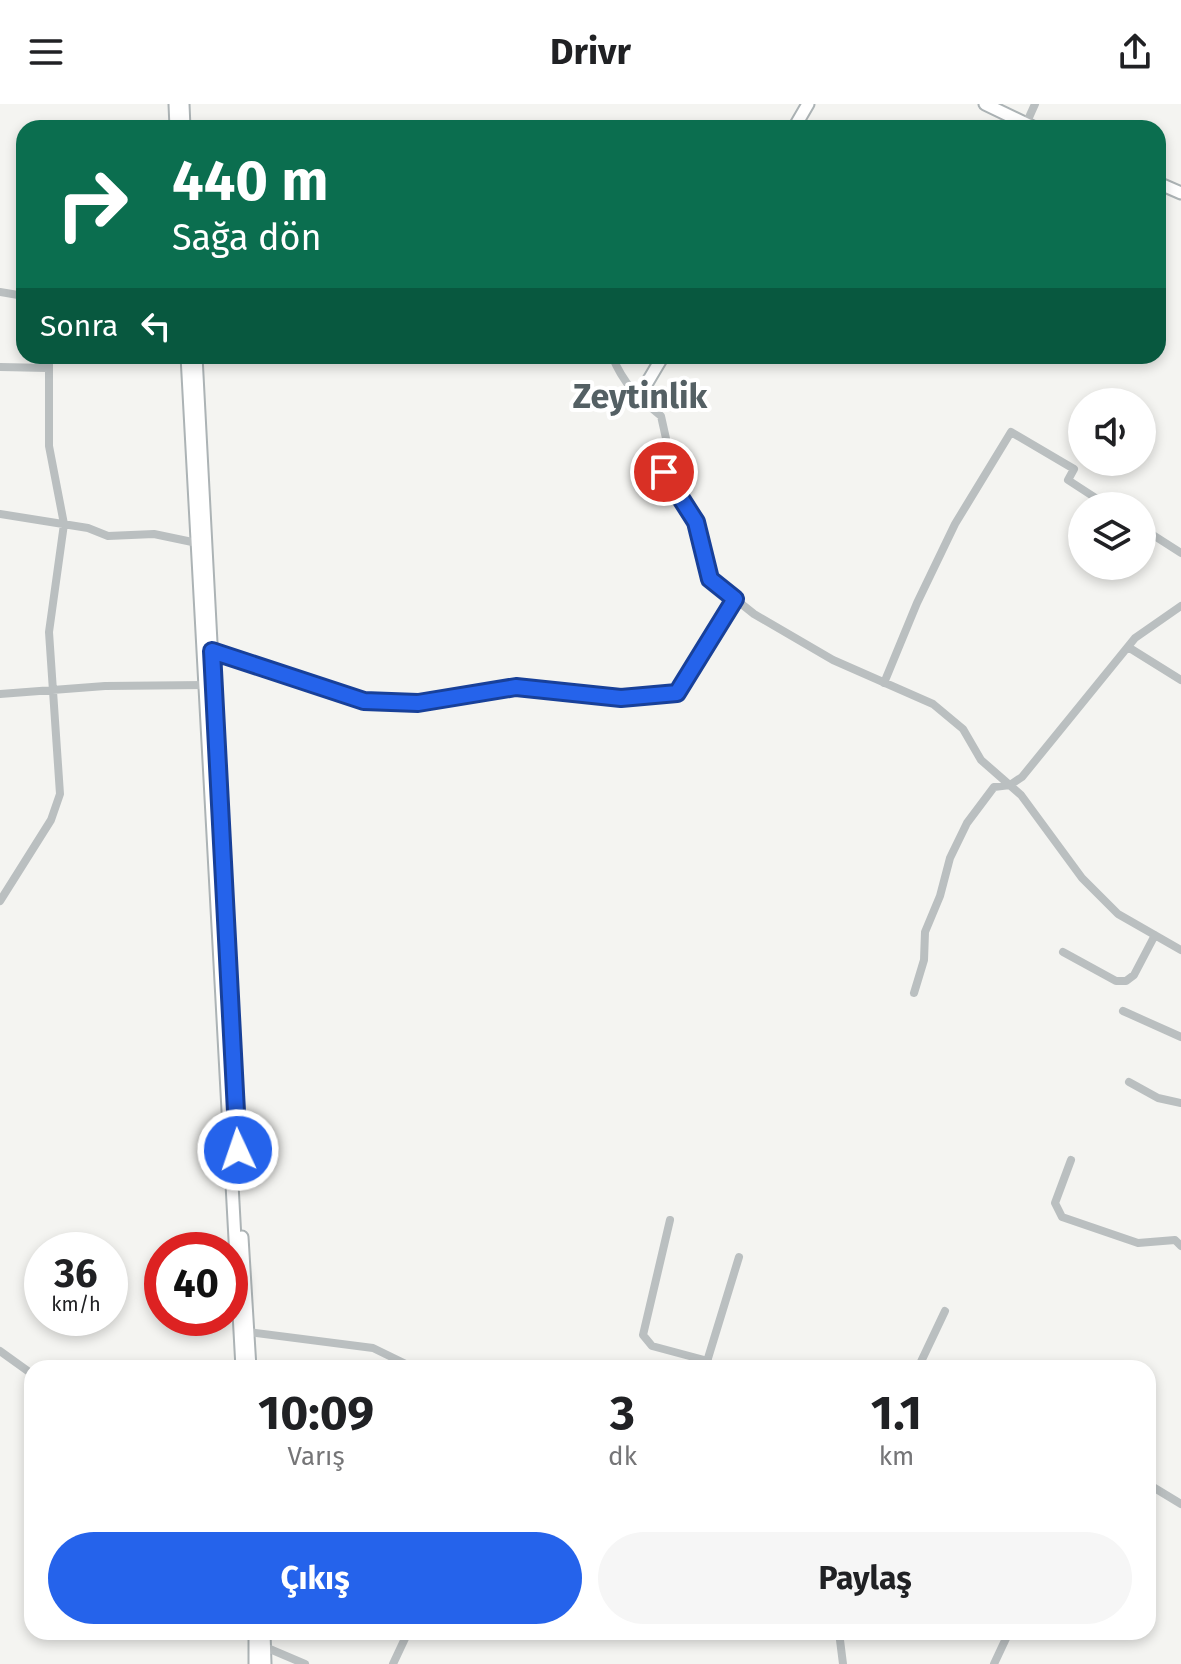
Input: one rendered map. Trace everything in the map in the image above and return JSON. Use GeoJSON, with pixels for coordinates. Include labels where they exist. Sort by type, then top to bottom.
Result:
{"type":"FeatureCollection","features":[{"type":"Feature","properties":{"kind":"street"},"geometry":{"type":"LineString","coordinates":[[985,104],[1018,120]]}},
{"type":"Feature","properties":{"kind":"street"},"geometry":{"type":"LineString","coordinates":[[0,901],[58,805],[60,794],[49,632],[64,524],[49,446],[49,364]]}},
{"type":"Feature","properties":{"kind":"street"},"geometry":{"type":"LineString","coordinates":[[187,364],[242,1232]]}},
{"type":"Feature","properties":{"kind":"street"},"geometry":{"type":"LineString","coordinates":[[196,364],[212,651],[209,685],[242,1360]]}},
{"type":"Feature","properties":{"kind":"street"},"geometry":{"type":"LineString","coordinates":[[615,364],[621,379],[638,398],[661,416],[667,443],[664,472],[696,522],[710,579],[754,614],[833,660],[933,704],[963,729],[981,760],[1021,795],[1082,878],[1118,914],[1181,950]]}},
{"type":"Feature","properties":{"kind":"street"},"geometry":{"type":"LineString","coordinates":[[638,398],[658,364]]}},
{"type":"Feature","properties":{"kind":"street"},"geometry":{"type":"LineString","coordinates":[[0,367],[49,368]]}},
{"type":"Feature","properties":{"kind":"street"},"geometry":{"type":"LineString","coordinates":[[884,683],[917,603],[955,524],[1011,432],[1074,469],[1068,480],[1086,492]]}},
{"type":"Feature","properties":{"kind":"street"},"geometry":{"type":"LineString","coordinates":[[0,514],[88,528],[108,536],[154,534],[197,543]]}},
{"type":"Feature","properties":{"kind":"street"},"geometry":{"type":"LineString","coordinates":[[1156,537],[1181,553]]}},
{"type":"Feature","properties":{"kind":"street"},"geometry":{"type":"LineString","coordinates":[[212,651],[364,701],[418,703],[516,687],[621,698],[677,693],[735,599]]}},
{"type":"Feature","properties":{"kind":"street"},"geometry":{"type":"LineString","coordinates":[[914,993],[924,960],[925,932],[940,896],[950,858],[967,823],[994,787],[1010,785],[1036,761],[1135,638],[1181,606]]}},
{"type":"Feature","properties":{"kind":"street"},"geometry":{"type":"LineString","coordinates":[[1128,647],[1181,680]]}},
{"type":"Feature","properties":{"kind":"street"},"geometry":{"type":"LineString","coordinates":[[0,694],[105,686],[209,685]]}},
{"type":"Feature","properties":{"kind":"street"},"geometry":{"type":"LineString","coordinates":[[1063,952],[1123,982],[1134,975],[1155,935]]}},
{"type":"Feature","properties":{"kind":"street"},"geometry":{"type":"LineString","coordinates":[[1123,1011],[1181,1037]]}},
{"type":"Feature","properties":{"kind":"street"},"geometry":{"type":"LineString","coordinates":[[1129,1082],[1158,1098],[1181,1103]]}},
{"type":"Feature","properties":{"kind":"street"},"geometry":{"type":"LineString","coordinates":[[1071,1160],[1055,1203],[1062,1217],[1138,1243],[1175,1240],[1181,1246]]}},
{"type":"Feature","properties":{"kind":"street"},"geometry":{"type":"LineString","coordinates":[[670,1220],[643,1332],[644,1338],[652,1346],[693,1360]]}},
{"type":"Feature","properties":{"kind":"street"},"geometry":{"type":"LineString","coordinates":[[708,1360],[739,1257]]}},
{"type":"Feature","properties":{"kind":"street"},"geometry":{"type":"LineString","coordinates":[[922,1360],[945,1311]]}},
{"type":"Feature","properties":{"kind":"street"},"geometry":{"type":"LineString","coordinates":[[250,1360],[248,1332],[373,1348],[398,1360]]}},
{"type":"Feature","properties":{"kind":"street"},"geometry":{"type":"LineString","coordinates":[[0,1351],[24,1368]]}},
{"type":"Feature","properties":{"kind":"street"},"geometry":{"type":"LineString","coordinates":[[1156,1489],[1181,1504]]}},
{"type":"Feature","properties":{"kind":"street"},"geometry":{"type":"LineString","coordinates":[[255,1640],[255,1664]]}},
{"type":"Feature","properties":{"kind":"street"},"geometry":{"type":"LineString","coordinates":[[265,1640],[265,1664]]}},
{"type":"Feature","properties":{"kind":"street"},"geometry":{"type":"LineString","coordinates":[[393,1664],[404,1640]]}},
{"type":"Feature","properties":{"kind":"street"},"geometry":{"type":"LineString","coordinates":[[840,1640],[843,1664]]}},
{"type":"Feature","properties":{"kind":"street"},"geometry":{"type":"LineString","coordinates":[[994,1664],[1005,1640]]}},
{"type":"Feature","properties":{"kind":"street"},"geometry":{"type":"LineString","coordinates":[[265,1647],[305,1664]]}},
{"type":"Feature","properties":{"kind":"district","name":"Zeytinlik"},"geometry":{"type":"Point","coordinates":[640,396]}},
{"type":"Feature","properties":{"kind":"route"},"geometry":{"type":"LineString","coordinates":[[238,1150],[212,651],[364,701],[418,703],[516,687],[621,698],[677,693],[735,599],[710,579],[696,522],[664,472]]}}]}
